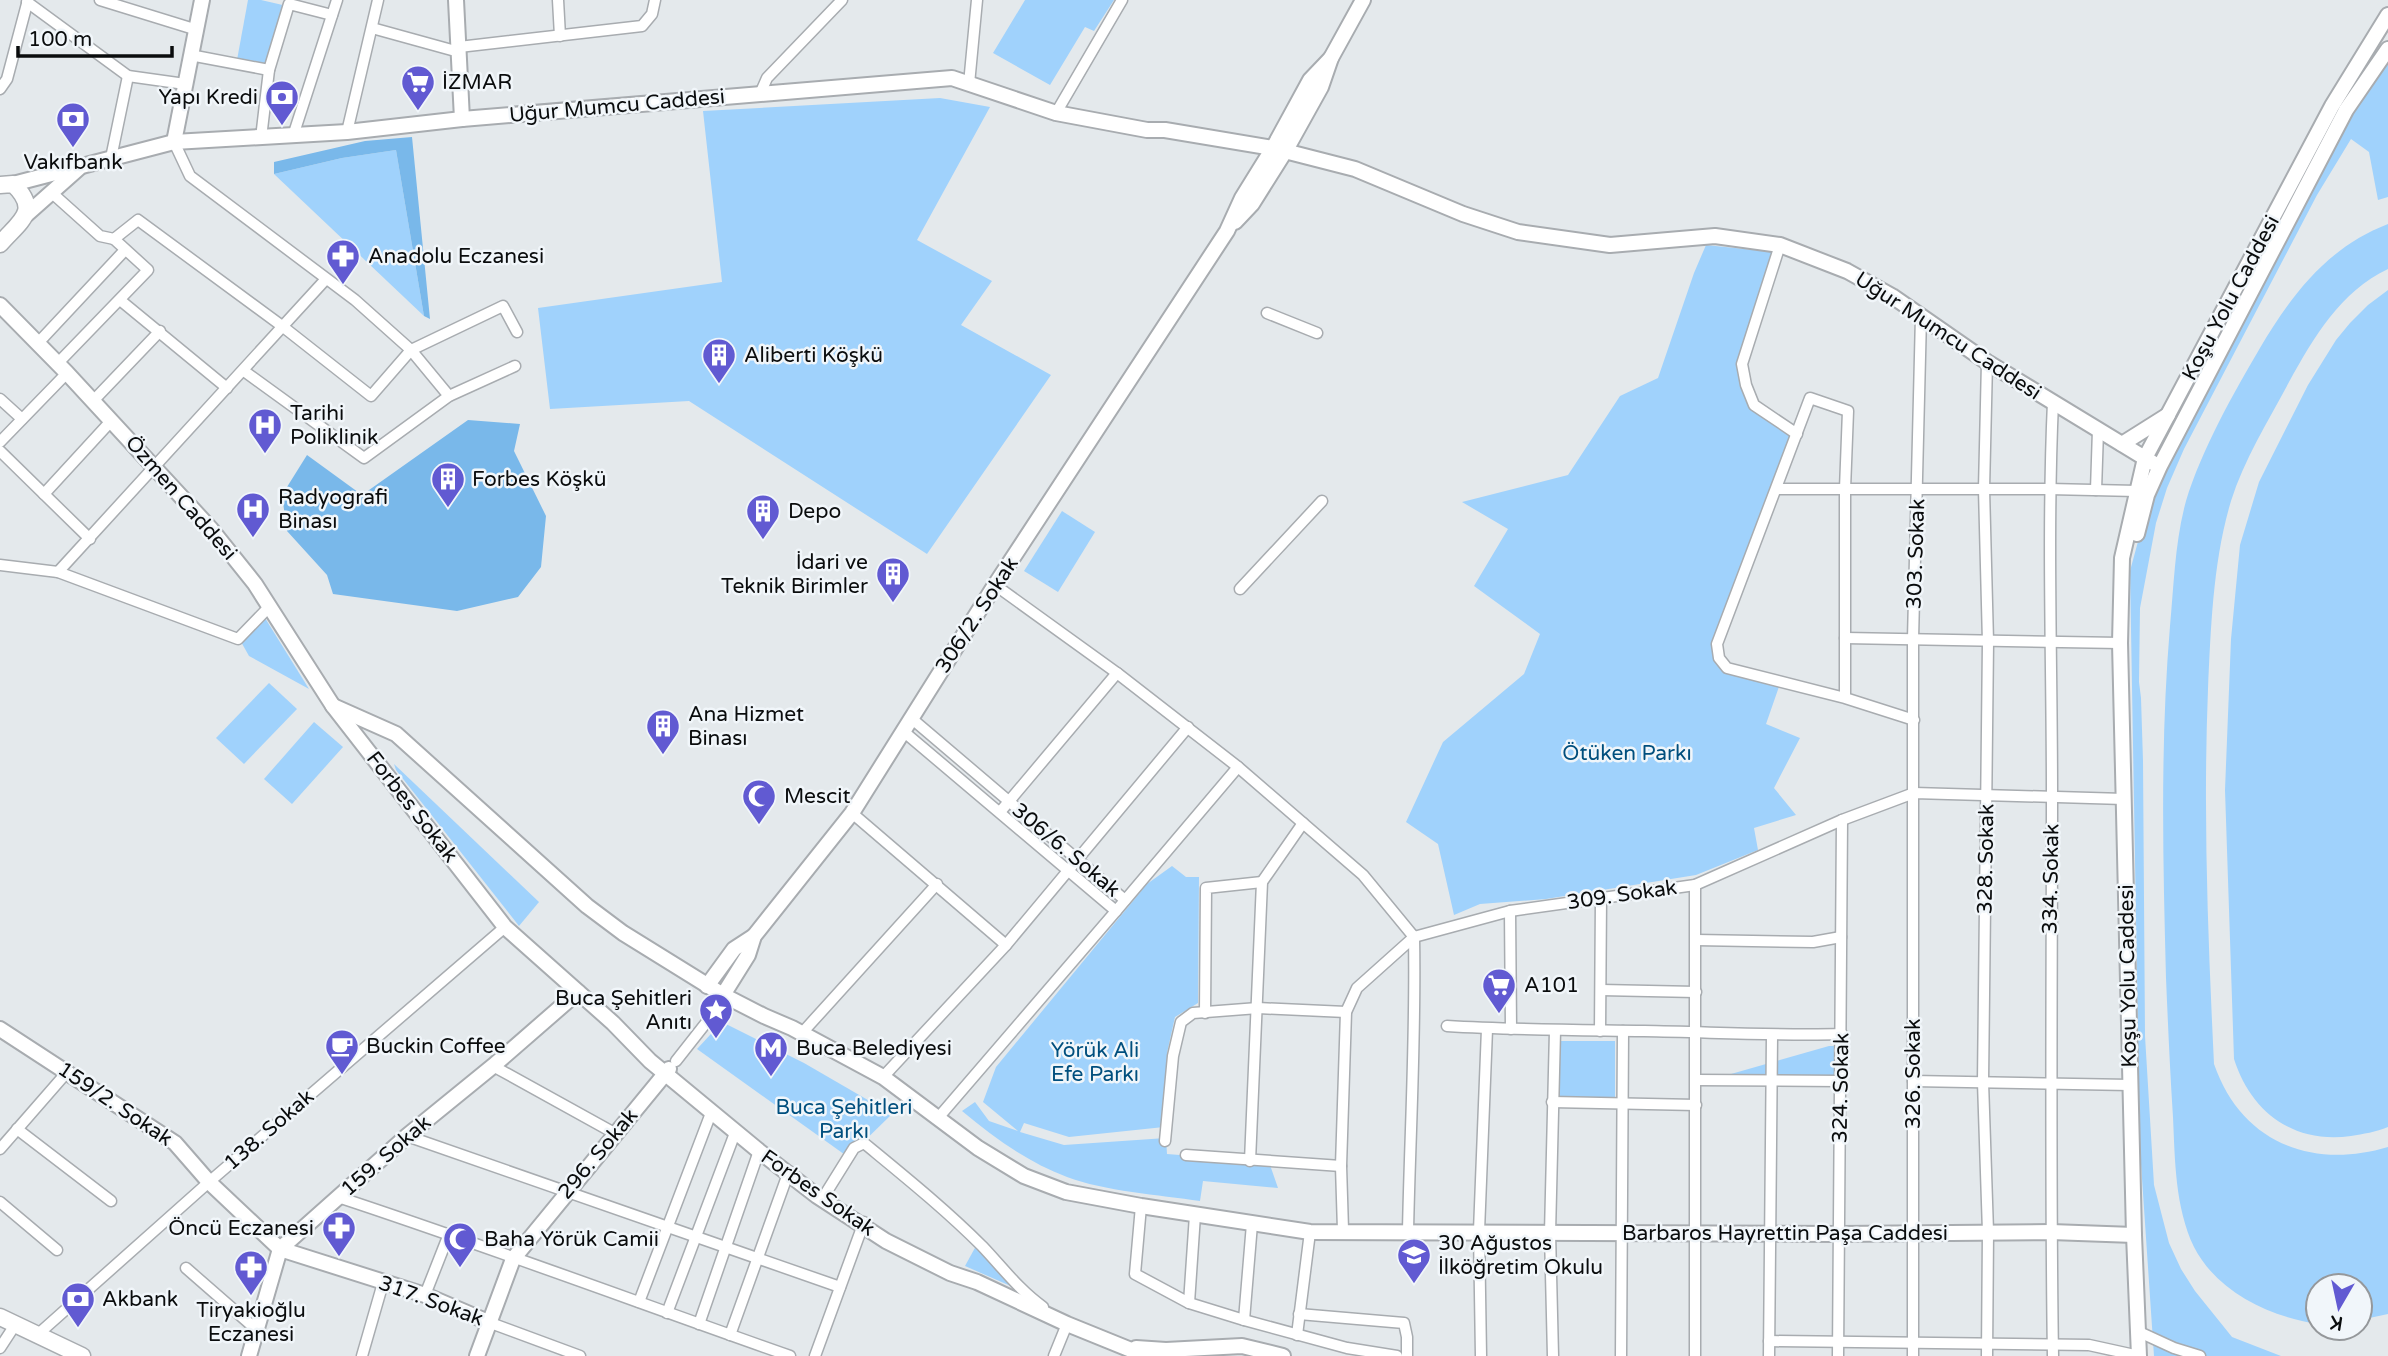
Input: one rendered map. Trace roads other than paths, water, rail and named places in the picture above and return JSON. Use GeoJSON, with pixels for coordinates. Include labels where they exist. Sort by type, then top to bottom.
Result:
{"type":"FeatureCollection","features":[{"type":"Feature","properties":{"kind":"main road"},"geometry":{"type":"LineString","coordinates":[[174,142],[194,29],[202,0]]}},
{"type":"Feature","properties":{"kind":"main road"},"geometry":{"type":"LineString","coordinates":[[456,0],[462,120]]}},
{"type":"Feature","properties":{"kind":"main road","name":"306/2. Sokak"},"geometry":{"type":"LineString","coordinates":[[723,995],[748,955],[754,936],[852,813],[995,585],[1227,231],[1242,198],[1278,152],[1310,80],[1331,58],[1363,0]]}},
{"type":"Feature","properties":{"kind":"main road","name":"Koşu Yolu Caddesi"},"geometry":{"type":"LineString","coordinates":[[2139,1356],[2120,643],[2119,596],[2122,558],[2149,461],[2169,415],[2332,106],[2388,15]]}},
{"type":"Feature","properties":{"kind":"main road","name":"Koşu Yolu Caddesi"},"geometry":{"type":"LineString","coordinates":[[2142,493],[2167,453],[2346,110],[2388,49]]}},
{"type":"Feature","properties":{"kind":"main road","name":"Uğur Mumcu Caddesi"},"geometry":{"type":"LineString","coordinates":[[7,184],[174,142],[347,132],[951,78],[1056,113],[1147,130],[1165,140],[1278,152],[1352,176],[1365,174],[1463,214],[1518,232],[1610,245],[1715,236],[1780,245],[1847,271],[1892,296],[1987,362],[2149,461]]}},
{"type":"Feature","properties":{"kind":"main road","name":"Uğur Mumcu Caddesi"},"geometry":{"type":"LineString","coordinates":[[0,244],[26,215],[83,165]]}},
{"type":"Feature","properties":{"kind":"main road"},"geometry":{"type":"LineString","coordinates":[[7,184],[25,195],[28,204],[26,215]]}},
{"type":"Feature","properties":{"kind":"main road","name":"Özmen Caddesi"},"geometry":{"type":"LineString","coordinates":[[2,305],[211,529],[270,606],[333,706]]}},
{"type":"Feature","properties":{"kind":"main road"},"geometry":{"type":"LineString","coordinates":[[2122,444],[2169,415]]}},
{"type":"Feature","properties":{"kind":"main road"},"geometry":{"type":"LineString","coordinates":[[2149,461],[2159,461],[2167,453]]}},
{"type":"Feature","properties":{"kind":"main road","name":"Forbes Sokak"},"geometry":{"type":"LineString","coordinates":[[333,706],[505,926],[613,1023],[629,1041],[670,1068],[789,1170],[864,1223],[950,1273],[1146,1356]]}},
{"type":"Feature","properties":{"kind":"main road","name":"Barbaros Hayrettin Paşa Caddesi"},"geometry":{"type":"LineString","coordinates":[[333,706],[396,734],[587,906],[623,933],[723,995],[802,1033],[883,1077],[978,1149],[1024,1177],[1066,1192],[1195,1215],[1310,1231],[1840,1234],[1988,1232],[2134,1236]]}},
{"type":"Feature","properties":{"kind":"main road"},"geometry":{"type":"LineString","coordinates":[[707,986],[734,950],[754,936]]}},
{"type":"Feature","properties":{"kind":"main road","name":"159. Sokak"},"geometry":{"type":"LineString","coordinates":[[280,1250],[407,1136],[578,992]]}},
{"type":"Feature","properties":{"kind":"main road","name":"159/2. Sokak"},"geometry":{"type":"LineString","coordinates":[[0,1029],[175,1143],[209,1182],[280,1250]]}},
{"type":"Feature","properties":{"kind":"main road","name":"Forbes Sokak"},"geometry":{"type":"LineString","coordinates":[[670,1068],[711,1113],[735,1133],[759,1152],[826,1193],[864,1223]]}},
{"type":"Feature","properties":{"kind":"main road","name":"296. Sokak"},"geometry":{"type":"LineString","coordinates":[[477,1356],[513,1259],[670,1068]]}},
{"type":"Feature","properties":{"kind":"main road"},"geometry":{"type":"LineString","coordinates":[[249,1356],[280,1250]]}},
{"type":"Feature","properties":{"kind":"main road","name":"317. Sokak"},"geometry":{"type":"LineString","coordinates":[[280,1250],[425,1295],[488,1322]]}},
{"type":"Feature","properties":{"kind":"main road"},"geometry":{"type":"LineString","coordinates":[[0,1317],[82,1356]]}},
{"type":"Feature","properties":{"kind":"main road"},"geometry":{"type":"LineString","coordinates":[[1125,1347],[1223,1353],[1242,1346],[1283,1356]]}},
{"type":"Feature","properties":{"kind":"street"},"geometry":{"type":"LineString","coordinates":[[100,0],[194,29]]}},
{"type":"Feature","properties":{"kind":"street"},"geometry":{"type":"LineString","coordinates":[[293,135],[337,0]]}},
{"type":"Feature","properties":{"kind":"street"},"geometry":{"type":"LineString","coordinates":[[347,132],[378,0]]}},
{"type":"Feature","properties":{"kind":"street"},"geometry":{"type":"LineString","coordinates":[[558,0],[560,36]]}},
{"type":"Feature","properties":{"kind":"street"},"geometry":{"type":"LineString","coordinates":[[372,28],[459,49],[642,26],[652,14],[655,0]]}},
{"type":"Feature","properties":{"kind":"street"},"geometry":{"type":"LineString","coordinates":[[760,93],[767,78],[842,0]]}},
{"type":"Feature","properties":{"kind":"street"},"geometry":{"type":"LineString","coordinates":[[969,84],[977,0]]}},
{"type":"Feature","properties":{"kind":"street"},"geometry":{"type":"LineString","coordinates":[[1056,113],[1122,0]]}},
{"type":"Feature","properties":{"kind":"street"},"geometry":{"type":"LineString","coordinates":[[0,89],[7,79],[27,1],[128,76],[185,84]]}},
{"type":"Feature","properties":{"kind":"street"},"geometry":{"type":"LineString","coordinates":[[261,138],[269,70],[289,4],[332,15]]}},
{"type":"Feature","properties":{"kind":"street"},"geometry":{"type":"LineString","coordinates":[[190,55],[269,70]]}},
{"type":"Feature","properties":{"kind":"street"},"geometry":{"type":"LineString","coordinates":[[111,158],[128,76]]}},
{"type":"Feature","properties":{"kind":"street"},"geometry":{"type":"LineString","coordinates":[[174,142],[190,176],[355,300],[411,350],[449,396]]}},
{"type":"Feature","properties":{"kind":"street"},"geometry":{"type":"LineString","coordinates":[[0,442],[148,270],[114,239],[100,236],[52,193]]}},
{"type":"Feature","properties":{"kind":"street"},"geometry":{"type":"LineString","coordinates":[[114,239],[138,220],[372,396],[411,350],[503,306],[517,332]]}},
{"type":"Feature","properties":{"kind":"street"},"geometry":{"type":"LineString","coordinates":[[1780,245],[1742,364],[1754,405],[1797,434]]}},
{"type":"Feature","properties":{"kind":"street"},"geometry":{"type":"LineString","coordinates":[[38,343],[125,250]]}},
{"type":"Feature","properties":{"kind":"street"},"geometry":{"type":"LineString","coordinates":[[58,572],[326,279]]}},
{"type":"Feature","properties":{"kind":"street"},"geometry":{"type":"LineString","coordinates":[[120,300],[227,388]]}},
{"type":"Feature","properties":{"kind":"street"},"geometry":{"type":"LineString","coordinates":[[1267,313],[1317,333]]}},
{"type":"Feature","properties":{"kind":"street","name":"303. Sokak"},"geometry":{"type":"LineString","coordinates":[[1914,793],[1913,639],[1921,316]]}},
{"type":"Feature","properties":{"kind":"street"},"geometry":{"type":"LineString","coordinates":[[93,401],[160,331]]}},
{"type":"Feature","properties":{"kind":"street","name":"328. Sokak"},"geometry":{"type":"LineString","coordinates":[[1987,362],[1984,489],[1988,642],[1983,1082],[1988,1232],[1987,1356]]}},
{"type":"Feature","properties":{"kind":"street"},"geometry":{"type":"LineString","coordinates":[[244,371],[364,458],[449,396],[515,366]]}},
{"type":"Feature","properties":{"kind":"street"},"geometry":{"type":"LineString","coordinates":[[1845,698],[1845,489],[1848,411],[1810,398],[1717,645],[1719,658],[1727,668],[1845,698],[1914,720]]}},
{"type":"Feature","properties":{"kind":"street"},"geometry":{"type":"LineString","coordinates":[[0,399],[22,419]]}},
{"type":"Feature","properties":{"kind":"street","name":"334. Sokak"},"geometry":{"type":"LineString","coordinates":[[2053,402],[2049,489],[2052,642],[2053,1351]]}},
{"type":"Feature","properties":{"kind":"street"},"geometry":{"type":"LineString","coordinates":[[44,494],[112,421]]}},
{"type":"Feature","properties":{"kind":"street"},"geometry":{"type":"LineString","coordinates":[[2096,490],[2098,430]]}},
{"type":"Feature","properties":{"kind":"street"},"geometry":{"type":"LineString","coordinates":[[0,451],[90,539]]}},
{"type":"Feature","properties":{"kind":"street"},"geometry":{"type":"LineString","coordinates":[[1777,489],[2049,489],[2142,493]]}},
{"type":"Feature","properties":{"kind":"street"},"geometry":{"type":"LineString","coordinates":[[1240,589],[1322,501]]}},
{"type":"Feature","properties":{"kind":"street"},"geometry":{"type":"LineString","coordinates":[[0,565],[58,572],[238,639],[270,606]]}},
{"type":"Feature","properties":{"kind":"street"},"geometry":{"type":"LineString","coordinates":[[995,585],[1117,673],[1238,767],[1363,874],[1414,937],[1415,1024],[1408,1231]]}},
{"type":"Feature","properties":{"kind":"street"},"geometry":{"type":"LineString","coordinates":[[1845,638],[2120,643]]}},
{"type":"Feature","properties":{"kind":"street"},"geometry":{"type":"LineString","coordinates":[[1000,812],[1117,673]]}},
{"type":"Feature","properties":{"kind":"street","name":"306/6. Sokak"},"geometry":{"type":"LineString","coordinates":[[907,724],[1009,801],[1125,900],[1116,911],[1000,812],[907,724]]}},
{"type":"Feature","properties":{"kind":"street"},"geometry":{"type":"LineString","coordinates":[[883,1077],[1006,945],[1188,727]]}},
{"type":"Feature","properties":{"kind":"street"},"geometry":{"type":"LineString","coordinates":[[1125,900],[1238,767]]}},
{"type":"Feature","properties":{"kind":"street","name":"309. Sokak"},"geometry":{"type":"LineString","coordinates":[[1414,937],[1510,911],[1695,885],[1842,820],[1914,793],[2124,799]]}},
{"type":"Feature","properties":{"kind":"street","name":"326. Sokak"},"geometry":{"type":"LineString","coordinates":[[1913,1356],[1911,1234],[1914,793]]}},
{"type":"Feature","properties":{"kind":"street"},"geometry":{"type":"LineString","coordinates":[[852,813],[1006,945]]}},
{"type":"Feature","properties":{"kind":"street","name":"324. Sokak"},"geometry":{"type":"LineString","coordinates":[[1838,1356],[1842,820]]}},
{"type":"Feature","properties":{"kind":"street"},"geometry":{"type":"LineString","coordinates":[[1250,1161],[1262,882],[1303,823]]}},
{"type":"Feature","properties":{"kind":"street"},"geometry":{"type":"LineString","coordinates":[[1205,1013],[1206,888],[1262,882]]}},
{"type":"Feature","properties":{"kind":"street"},"geometry":{"type":"LineString","coordinates":[[802,1033],[937,884]]}},
{"type":"Feature","properties":{"kind":"street"},"geometry":{"type":"LineString","coordinates":[[1695,885],[1695,1356]]}},
{"type":"Feature","properties":{"kind":"street"},"geometry":{"type":"LineString","coordinates":[[1600,1031],[1601,898]]}},
{"type":"Feature","properties":{"kind":"street"},"geometry":{"type":"LineString","coordinates":[[938,1118],[1116,911]]}},
{"type":"Feature","properties":{"kind":"street"},"geometry":{"type":"LineString","coordinates":[[1510,911],[1511,1029]]}},
{"type":"Feature","properties":{"kind":"street","name":"138. Sokak"},"geometry":{"type":"LineString","coordinates":[[36,1336],[505,926]]}},
{"type":"Feature","properties":{"kind":"street"},"geometry":{"type":"LineString","coordinates":[[1343,1230],[1341,1166],[1346,1012],[1357,988],[1414,937]]}},
{"type":"Feature","properties":{"kind":"street"},"geometry":{"type":"LineString","coordinates":[[1696,940],[1813,942],[1841,937]]}},
{"type":"Feature","properties":{"kind":"street"},"geometry":{"type":"LineString","coordinates":[[1601,990],[1696,992]]}},
{"type":"Feature","properties":{"kind":"street"},"geometry":{"type":"LineString","coordinates":[[670,1068],[713,1014],[723,995]]}},
{"type":"Feature","properties":{"kind":"street"},"geometry":{"type":"LineString","coordinates":[[1166,1142],[1173,1056],[1181,1022],[1193,1013],[1258,1008],[1346,1012]]}},
{"type":"Feature","properties":{"kind":"street"},"geometry":{"type":"LineString","coordinates":[[1447,1026],[1772,1036],[1842,1034]]}},
{"type":"Feature","properties":{"kind":"street"},"geometry":{"type":"LineString","coordinates":[[1481,1356],[1479,1231],[1487,1029]]}},
{"type":"Feature","properties":{"kind":"street"},"geometry":{"type":"LineString","coordinates":[[1553,1356],[1550,1233],[1555,1031]]}},
{"type":"Feature","properties":{"kind":"street"},"geometry":{"type":"LineString","coordinates":[[1621,1356],[1623,1031]]}},
{"type":"Feature","properties":{"kind":"street"},"geometry":{"type":"LineString","coordinates":[[1769,1356],[1772,1036]]}},
{"type":"Feature","properties":{"kind":"street"},"geometry":{"type":"LineString","coordinates":[[493,1066],[616,1134]]}},
{"type":"Feature","properties":{"kind":"street"},"geometry":{"type":"LineString","coordinates":[[0,1149],[68,1071]]}},
{"type":"Feature","properties":{"kind":"street"},"geometry":{"type":"LineString","coordinates":[[1696,1080],[1840,1081]]}},
{"type":"Feature","properties":{"kind":"street"},"geometry":{"type":"LineString","coordinates":[[1913,1081],[2130,1085]]}},
{"type":"Feature","properties":{"kind":"street"},"geometry":{"type":"LineString","coordinates":[[1552,1102],[1696,1105]]}},
{"type":"Feature","properties":{"kind":"street"},"geometry":{"type":"LineString","coordinates":[[639,1303],[711,1113]]}},
{"type":"Feature","properties":{"kind":"street"},"geometry":{"type":"LineString","coordinates":[[17,1129],[111,1201]]}},
{"type":"Feature","properties":{"kind":"street"},"geometry":{"type":"LineString","coordinates":[[667,1313],[735,1133]]}},
{"type":"Feature","properties":{"kind":"street"},"geometry":{"type":"LineString","coordinates":[[407,1136],[840,1287]]}},
{"type":"Feature","properties":{"kind":"street"},"geometry":{"type":"LineString","coordinates":[[826,1193],[854,1149],[864,1143],[981,1245],[1027,1296],[1066,1324],[1055,1356]]}},
{"type":"Feature","properties":{"kind":"street"},"geometry":{"type":"LineString","coordinates":[[699,1324],[759,1152]]}},
{"type":"Feature","properties":{"kind":"street"},"geometry":{"type":"LineString","coordinates":[[1186,1155],[1341,1166]]}},
{"type":"Feature","properties":{"kind":"street"},"geometry":{"type":"LineString","coordinates":[[730,1335],[789,1170]]}},
{"type":"Feature","properties":{"kind":"street"},"geometry":{"type":"LineString","coordinates":[[338,1197],[790,1356]]}},
{"type":"Feature","properties":{"kind":"street"},"geometry":{"type":"LineString","coordinates":[[0,1202],[57,1250]]}},
{"type":"Feature","properties":{"kind":"street"},"geometry":{"type":"LineString","coordinates":[[1141,1206],[1135,1274],[1189,1303],[1244,1321],[1347,1348],[1397,1356]]}},
{"type":"Feature","properties":{"kind":"street"},"geometry":{"type":"LineString","coordinates":[[1189,1303],[1195,1215]]}},
{"type":"Feature","properties":{"kind":"street"},"geometry":{"type":"LineString","coordinates":[[815,1356],[864,1223]]}},
{"type":"Feature","properties":{"kind":"street"},"geometry":{"type":"LineString","coordinates":[[1244,1321],[1252,1224]]}},
{"type":"Feature","properties":{"kind":"street"},"geometry":{"type":"LineString","coordinates":[[1297,1335],[1310,1231]]}},
{"type":"Feature","properties":{"kind":"street"},"geometry":{"type":"LineString","coordinates":[[425,1295],[449,1234]]}},
{"type":"Feature","properties":{"kind":"street"},"geometry":{"type":"LineString","coordinates":[[187,1268],[257,1330]]}},
{"type":"Feature","properties":{"kind":"street"},"geometry":{"type":"LineString","coordinates":[[362,1356],[383,1283]]}},
{"type":"Feature","properties":{"kind":"street"},"geometry":{"type":"LineString","coordinates":[[1299,1314],[1405,1323],[1408,1337],[1407,1356]]}},
{"type":"Feature","properties":{"kind":"street","name":"317. Sokak"},"geometry":{"type":"LineString","coordinates":[[488,1322],[580,1356]]}},
{"type":"Feature","properties":{"kind":"street"},"geometry":{"type":"LineString","coordinates":[[0,1348],[15,1325]]}},
{"type":"Feature","properties":{"kind":"street"},"geometry":{"type":"LineString","coordinates":[[2137,1331],[2174,1348],[2200,1356]]}},
{"type":"Feature","properties":{"kind":"street"},"geometry":{"type":"LineString","coordinates":[[1769,1341],[1987,1343],[2053,1351],[2089,1345],[2139,1356]]}},
{"type":"Feature","properties":{"kind":"place","name":"İZMAR"},"geometry":{"type":"Point","coordinates":[418,112]}},
{"type":"Feature","properties":{"kind":"place","name":"Yapı Kredi"},"geometry":{"type":"Point","coordinates":[282,127]}},
{"type":"Feature","properties":{"kind":"place","name":"Vakıfbank"},"geometry":{"type":"Point","coordinates":[73,149]}},
{"type":"Feature","properties":{"kind":"place","name":"Anadolu Eczanesi"},"geometry":{"type":"Point","coordinates":[343,286]}},
{"type":"Feature","properties":{"kind":"place","name":"Aliberti Köşkü"},"geometry":{"type":"Point","coordinates":[719,385]}},
{"type":"Feature","properties":{"kind":"place","name":"Tarihi Poliklinik"},"geometry":{"type":"Point","coordinates":[265,455]}},
{"type":"Feature","properties":{"kind":"place","name":"Forbes Köşkü"},"geometry":{"type":"Point","coordinates":[448,509]}},
{"type":"Feature","properties":{"kind":"place","name":"Radyografi Binası"},"geometry":{"type":"Point","coordinates":[253,539]}},
{"type":"Feature","properties":{"kind":"place","name":"Depo"},"geometry":{"type":"Point","coordinates":[763,541]}},
{"type":"Feature","properties":{"kind":"place","name":"İdari ve Teknik Birimler"},"geometry":{"type":"Point","coordinates":[893,604]}},
{"type":"Feature","properties":{"kind":"place","name":"Ana Hizmet Binası"},"geometry":{"type":"Point","coordinates":[663,756]}},
{"type":"Feature","properties":{"kind":"place","name":"Mescit"},"geometry":{"type":"Point","coordinates":[759,826]}},
{"type":"Feature","properties":{"kind":"place","name":"A101"},"geometry":{"type":"Point","coordinates":[1499,1015]}},
{"type":"Feature","properties":{"kind":"place","name":"Buca Şehitleri Anıtı"},"geometry":{"type":"Point","coordinates":[716,1040]}},
{"type":"Feature","properties":{"kind":"place","name":"Buckin Coffee"},"geometry":{"type":"Point","coordinates":[342,1076]}},
{"type":"Feature","properties":{"kind":"place","name":"Buca Belediyesi"},"geometry":{"type":"Point","coordinates":[771,1078]}},
{"type":"Feature","properties":{"kind":"place","name":"Öncü Eczanesi"},"geometry":{"type":"Point","coordinates":[339,1258]}},
{"type":"Feature","properties":{"kind":"place","name":"Baha Yörük Camii"},"geometry":{"type":"Point","coordinates":[460,1269]}},
{"type":"Feature","properties":{"kind":"place","name":"30 Ağustos İlköğretim Okulu"},"geometry":{"type":"Point","coordinates":[1414,1285]}},
{"type":"Feature","properties":{"kind":"place","name":"Tiryakioğlu Eczanesi"},"geometry":{"type":"Point","coordinates":[251,1297]}},
{"type":"Feature","properties":{"kind":"place","name":"Akbank"},"geometry":{"type":"Point","coordinates":[78,1329]}},
{"type":"Feature","properties":{"kind":"park label","name":"Ötüken Parkı"},"geometry":{"type":"Point","coordinates":[1627,753]}},
{"type":"Feature","properties":{"kind":"park label","name":"Yörük Ali Efe Parkı"},"geometry":{"type":"Point","coordinates":[1095,1062]}},
{"type":"Feature","properties":{"kind":"park label","name":"Buca Şehitleri Parkı"},"geometry":{"type":"Point","coordinates":[844,1119]}}]}
